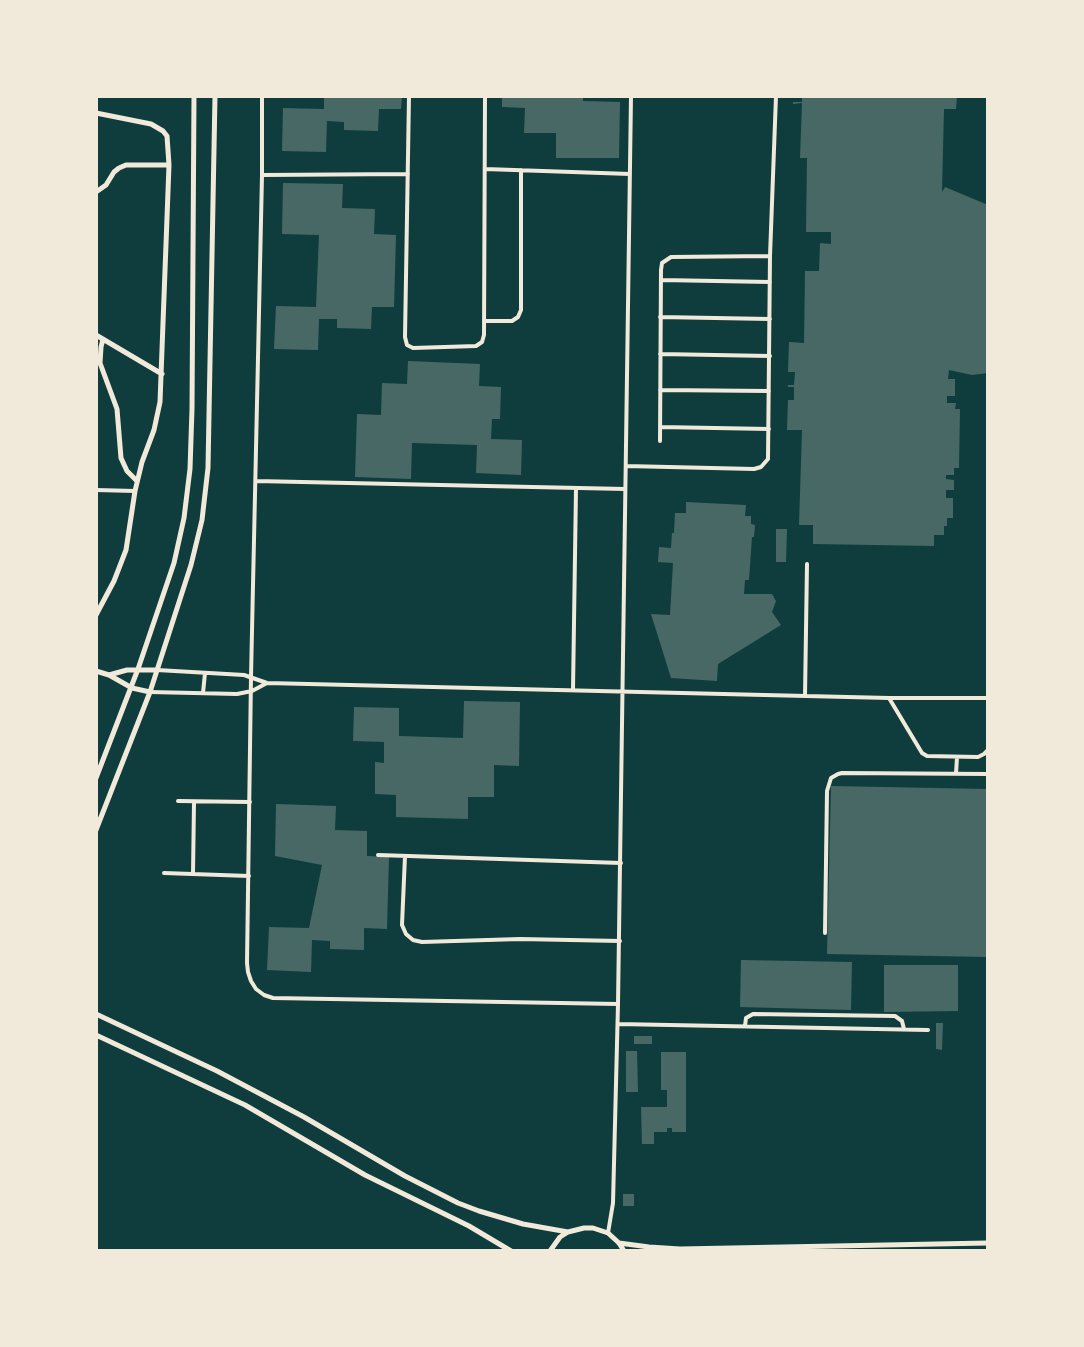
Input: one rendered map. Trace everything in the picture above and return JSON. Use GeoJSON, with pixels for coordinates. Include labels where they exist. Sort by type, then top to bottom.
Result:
{"type":"FeatureCollection","features":[{"type":"Feature","properties":{"kind":"street"},"geometry":{"type":"LineString","coordinates":[[96,778],[132,688],[174,563],[184,518],[190,469],[194,96]]}},
{"type":"Feature","properties":{"kind":"street"},"geometry":{"type":"LineString","coordinates":[[96,830],[150,692],[191,565],[202,520],[208,468],[215,96]]}},
{"type":"Feature","properties":{"kind":"street"},"geometry":{"type":"LineString","coordinates":[[96,113],[151,124],[163,131],[167,136],[169,165],[162,374],[158,416],[137,481],[126,550],[114,581],[96,615]]}},
{"type":"Feature","properties":{"kind":"street"},"geometry":{"type":"LineString","coordinates":[[96,192],[106,185],[114,172],[126,165],[169,165]]}},
{"type":"Feature","properties":{"kind":"street"},"geometry":{"type":"LineString","coordinates":[[96,335],[162,374]]}},
{"type":"Feature","properties":{"kind":"street"},"geometry":{"type":"LineString","coordinates":[[103,339],[100,364],[117,409],[122,458],[127,471],[137,481]]}},
{"type":"Feature","properties":{"kind":"street"},"geometry":{"type":"LineString","coordinates":[[109,675],[127,670],[157,670]]}},
{"type":"Feature","properties":{"kind":"street"},"geometry":{"type":"LineString","coordinates":[[96,671],[109,675],[132,688],[150,692]]}},
{"type":"Feature","properties":{"kind":"street"},"geometry":{"type":"LineString","coordinates":[[96,1014],[217,1071],[304,1117],[405,1176],[458,1203],[523,1224],[568,1232]]}},
{"type":"Feature","properties":{"kind":"street"},"geometry":{"type":"LineString","coordinates":[[96,1035],[224,1094],[365,1175],[469,1226],[511,1251]]}},
{"type":"Feature","properties":{"kind":"street"},"geometry":{"type":"LineString","coordinates":[[550,1251],[560,1237],[568,1232],[584,1228],[593,1228],[608,1233],[619,1243],[624,1251]]}},
{"type":"Feature","properties":{"kind":"street"},"geometry":{"type":"LineString","coordinates":[[619,1243],[649,1247],[680,1248],[988,1243]]}},
{"type":"Feature","properties":{"kind":"lane"},"geometry":{"type":"LineString","coordinates":[[262,96],[249,876],[248,972],[251,981],[256,989],[264,995],[273,998],[618,1004]]}},
{"type":"Feature","properties":{"kind":"lane"},"geometry":{"type":"LineString","coordinates":[[409,96],[405,338],[407,345],[413,348],[476,346],[482,342],[484,335],[485,96]]}},
{"type":"Feature","properties":{"kind":"lane"},"geometry":{"type":"LineString","coordinates":[[608,1233],[613,1197],[620,940],[631,96]]}},
{"type":"Feature","properties":{"kind":"lane"},"geometry":{"type":"LineString","coordinates":[[626,466],[758,468],[766,462],[769,456],[770,256],[776,96]]}},
{"type":"Feature","properties":{"kind":"lane"},"geometry":{"type":"LineString","coordinates":[[485,169],[630,174]]}},
{"type":"Feature","properties":{"kind":"lane"},"geometry":{"type":"LineString","coordinates":[[484,321],[512,321],[518,317],[521,310],[521,170]]}},
{"type":"Feature","properties":{"kind":"lane"},"geometry":{"type":"LineString","coordinates":[[262,175],[408,174]]}},
{"type":"Feature","properties":{"kind":"lane"},"geometry":{"type":"LineString","coordinates":[[660,441],[662,263],[671,257],[770,256]]}},
{"type":"Feature","properties":{"kind":"lane"},"geometry":{"type":"LineString","coordinates":[[661,280],[770,282]]}},
{"type":"Feature","properties":{"kind":"lane"},"geometry":{"type":"LineString","coordinates":[[660,317],[770,319]]}},
{"type":"Feature","properties":{"kind":"lane"},"geometry":{"type":"LineString","coordinates":[[660,354],[770,356]]}},
{"type":"Feature","properties":{"kind":"lane"},"geometry":{"type":"LineString","coordinates":[[660,390],[769,392]]}},
{"type":"Feature","properties":{"kind":"lane"},"geometry":{"type":"LineString","coordinates":[[660,427],[769,429]]}},
{"type":"Feature","properties":{"kind":"lane"},"geometry":{"type":"LineString","coordinates":[[256,481],[625,489]]}},
{"type":"Feature","properties":{"kind":"lane"},"geometry":{"type":"LineString","coordinates":[[573,690],[576,488]]}},
{"type":"Feature","properties":{"kind":"lane"},"geometry":{"type":"LineString","coordinates":[[96,490],[135,491]]}},
{"type":"Feature","properties":{"kind":"lane"},"geometry":{"type":"LineString","coordinates":[[805,696],[807,564]]}},
{"type":"Feature","properties":{"kind":"lane"},"geometry":{"type":"LineString","coordinates":[[157,670],[205,672],[252,677],[267,683],[888,698],[988,698]]}},
{"type":"Feature","properties":{"kind":"lane"},"geometry":{"type":"LineString","coordinates":[[204,693],[205,672]]}},
{"type":"Feature","properties":{"kind":"lane"},"geometry":{"type":"LineString","coordinates":[[150,692],[237,694],[252,691],[267,683]]}},
{"type":"Feature","properties":{"kind":"lane"},"geometry":{"type":"LineString","coordinates":[[888,698],[922,753],[927,756],[978,756],[988,750]]}},
{"type":"Feature","properties":{"kind":"lane"},"geometry":{"type":"LineString","coordinates":[[956,774],[957,757]]}},
{"type":"Feature","properties":{"kind":"lane"},"geometry":{"type":"LineString","coordinates":[[825,933],[827,790],[831,778],[842,773],[988,774]]}},
{"type":"Feature","properties":{"kind":"lane"},"geometry":{"type":"LineString","coordinates":[[178,802],[250,802]]}},
{"type":"Feature","properties":{"kind":"lane"},"geometry":{"type":"LineString","coordinates":[[193,874],[194,802]]}},
{"type":"Feature","properties":{"kind":"lane"},"geometry":{"type":"LineString","coordinates":[[378,855],[621,863]]}},
{"type":"Feature","properties":{"kind":"lane"},"geometry":{"type":"LineString","coordinates":[[405,856],[402,925],[406,934],[413,940],[422,942],[520,939],[620,940]]}},
{"type":"Feature","properties":{"kind":"lane"},"geometry":{"type":"LineString","coordinates":[[164,873],[249,876]]}},
{"type":"Feature","properties":{"kind":"lane"},"geometry":{"type":"LineString","coordinates":[[746,1026],[746,1018],[753,1014],[895,1016],[902,1021],[904,1029]]}},
{"type":"Feature","properties":{"kind":"lane"},"geometry":{"type":"LineString","coordinates":[[618,1024],[928,1030]]}},
{"type":"Feature","properties":{"kind":"building"},"geometry":{"type":"Polygon","coordinates":[[[324,96],[402,96],[401,109],[379,109],[378,131],[344,130],[344,122],[327,121],[326,152],[282,151],[283,108],[324,109],[324,96]]]}},
{"type":"Feature","properties":{"kind":"building"},"geometry":{"type":"Polygon","coordinates":[[[502,96],[583,96],[583,101],[620,102],[619,158],[556,158],[556,133],[524,133],[525,108],[502,107],[502,96]]]}},
{"type":"Feature","properties":{"kind":"building"},"geometry":{"type":"Polygon","coordinates":[[[802,96],[957,96],[956,109],[944,109],[942,192],[945,187],[988,205],[988,373],[972,375],[949,370],[948,379],[955,379],[955,396],[947,396],[947,403],[956,403],[955,409],[960,409],[959,468],[954,468],[954,475],[946,475],[946,479],[954,480],[954,490],[946,490],[946,498],[953,498],[953,518],[947,518],[947,526],[944,526],[944,535],[934,535],[934,546],[813,544],[813,525],[799,525],[802,430],[787,430],[788,400],[794,400],[794,387],[788,387],[788,385],[794,385],[795,372],[788,372],[789,342],[804,343],[805,271],[819,271],[820,243],[831,244],[831,232],[806,232],[807,158],[800,158],[802,103],[793,104],[793,102],[802,102],[802,96]]]}},
{"type":"Feature","properties":{"kind":"building"},"geometry":{"type":"Polygon","coordinates":[[[283,183],[343,184],[342,208],[375,209],[374,234],[396,235],[394,307],[372,307],[371,329],[337,328],[337,319],[319,319],[318,350],[274,349],[276,306],[316,307],[319,235],[282,234],[283,183]]]}},
{"type":"Feature","properties":{"kind":"building"},"geometry":{"type":"Polygon","coordinates":[[[408,361],[480,364],[479,386],[501,387],[500,419],[492,419],[491,439],[522,440],[521,475],[476,473],[477,445],[412,443],[411,479],[355,477],[357,414],[381,415],[382,383],[407,384],[408,361]]]}},
{"type":"Feature","properties":{"kind":"building"},"geometry":{"type":"Polygon","coordinates":[[[686,502],[746,505],[745,516],[751,516],[751,524],[755,525],[754,537],[752,537],[749,580],[745,580],[744,594],[772,594],[776,601],[772,612],[781,625],[718,664],[717,681],[671,678],[651,614],[670,615],[673,563],[658,562],[659,547],[671,548],[675,513],[686,513],[686,502]]]}},
{"type":"Feature","properties":{"kind":"building"},"geometry":{"type":"Polygon","coordinates":[[[776,529],[787,529],[786,562],[776,562],[776,529]]]}},
{"type":"Feature","properties":{"kind":"building"},"geometry":{"type":"Polygon","coordinates":[[[464,701],[520,702],[519,766],[494,765],[494,797],[468,797],[468,819],[396,817],[396,795],[375,794],[375,762],[384,763],[384,742],[353,741],[354,707],[399,708],[399,736],[463,738],[464,701]]]}},
{"type":"Feature","properties":{"kind":"building"},"geometry":{"type":"Polygon","coordinates":[[[831,786],[988,789],[988,957],[827,954],[831,786]]]}},
{"type":"Feature","properties":{"kind":"building"},"geometry":{"type":"Polygon","coordinates":[[[276,804],[336,806],[335,830],[367,831],[367,856],[389,857],[387,929],[364,928],[364,950],[330,949],[330,941],[312,940],[311,972],[267,970],[269,927],[309,928],[322,865],[275,856],[276,804]]]}},
{"type":"Feature","properties":{"kind":"building"},"geometry":{"type":"Polygon","coordinates":[[[741,960],[852,962],[851,1010],[740,1007],[741,960]]]}},
{"type":"Feature","properties":{"kind":"building"},"geometry":{"type":"Polygon","coordinates":[[[884,965],[958,965],[958,1011],[884,1012],[884,965]]]}},
{"type":"Feature","properties":{"kind":"building"},"geometry":{"type":"Polygon","coordinates":[[[936,1023],[943,1023],[942,1050],[936,1049],[936,1023]]]}},
{"type":"Feature","properties":{"kind":"building"},"geometry":{"type":"Polygon","coordinates":[[[634,1036],[652,1036],[652,1044],[634,1044],[634,1036]]]}},
{"type":"Feature","properties":{"kind":"building"},"geometry":{"type":"Polygon","coordinates":[[[626,1051],[637,1051],[638,1092],[626,1092],[626,1051]]]}},
{"type":"Feature","properties":{"kind":"building"},"geometry":{"type":"Polygon","coordinates":[[[661,1052],[686,1052],[686,1132],[672,1132],[672,1128],[667,1128],[667,1132],[654,1132],[654,1144],[642,1144],[641,1107],[667,1107],[667,1090],[661,1090],[661,1052]]]}},
{"type":"Feature","properties":{"kind":"building"},"geometry":{"type":"Polygon","coordinates":[[[623,1194],[634,1194],[634,1206],[623,1206],[623,1194]]]}}]}
